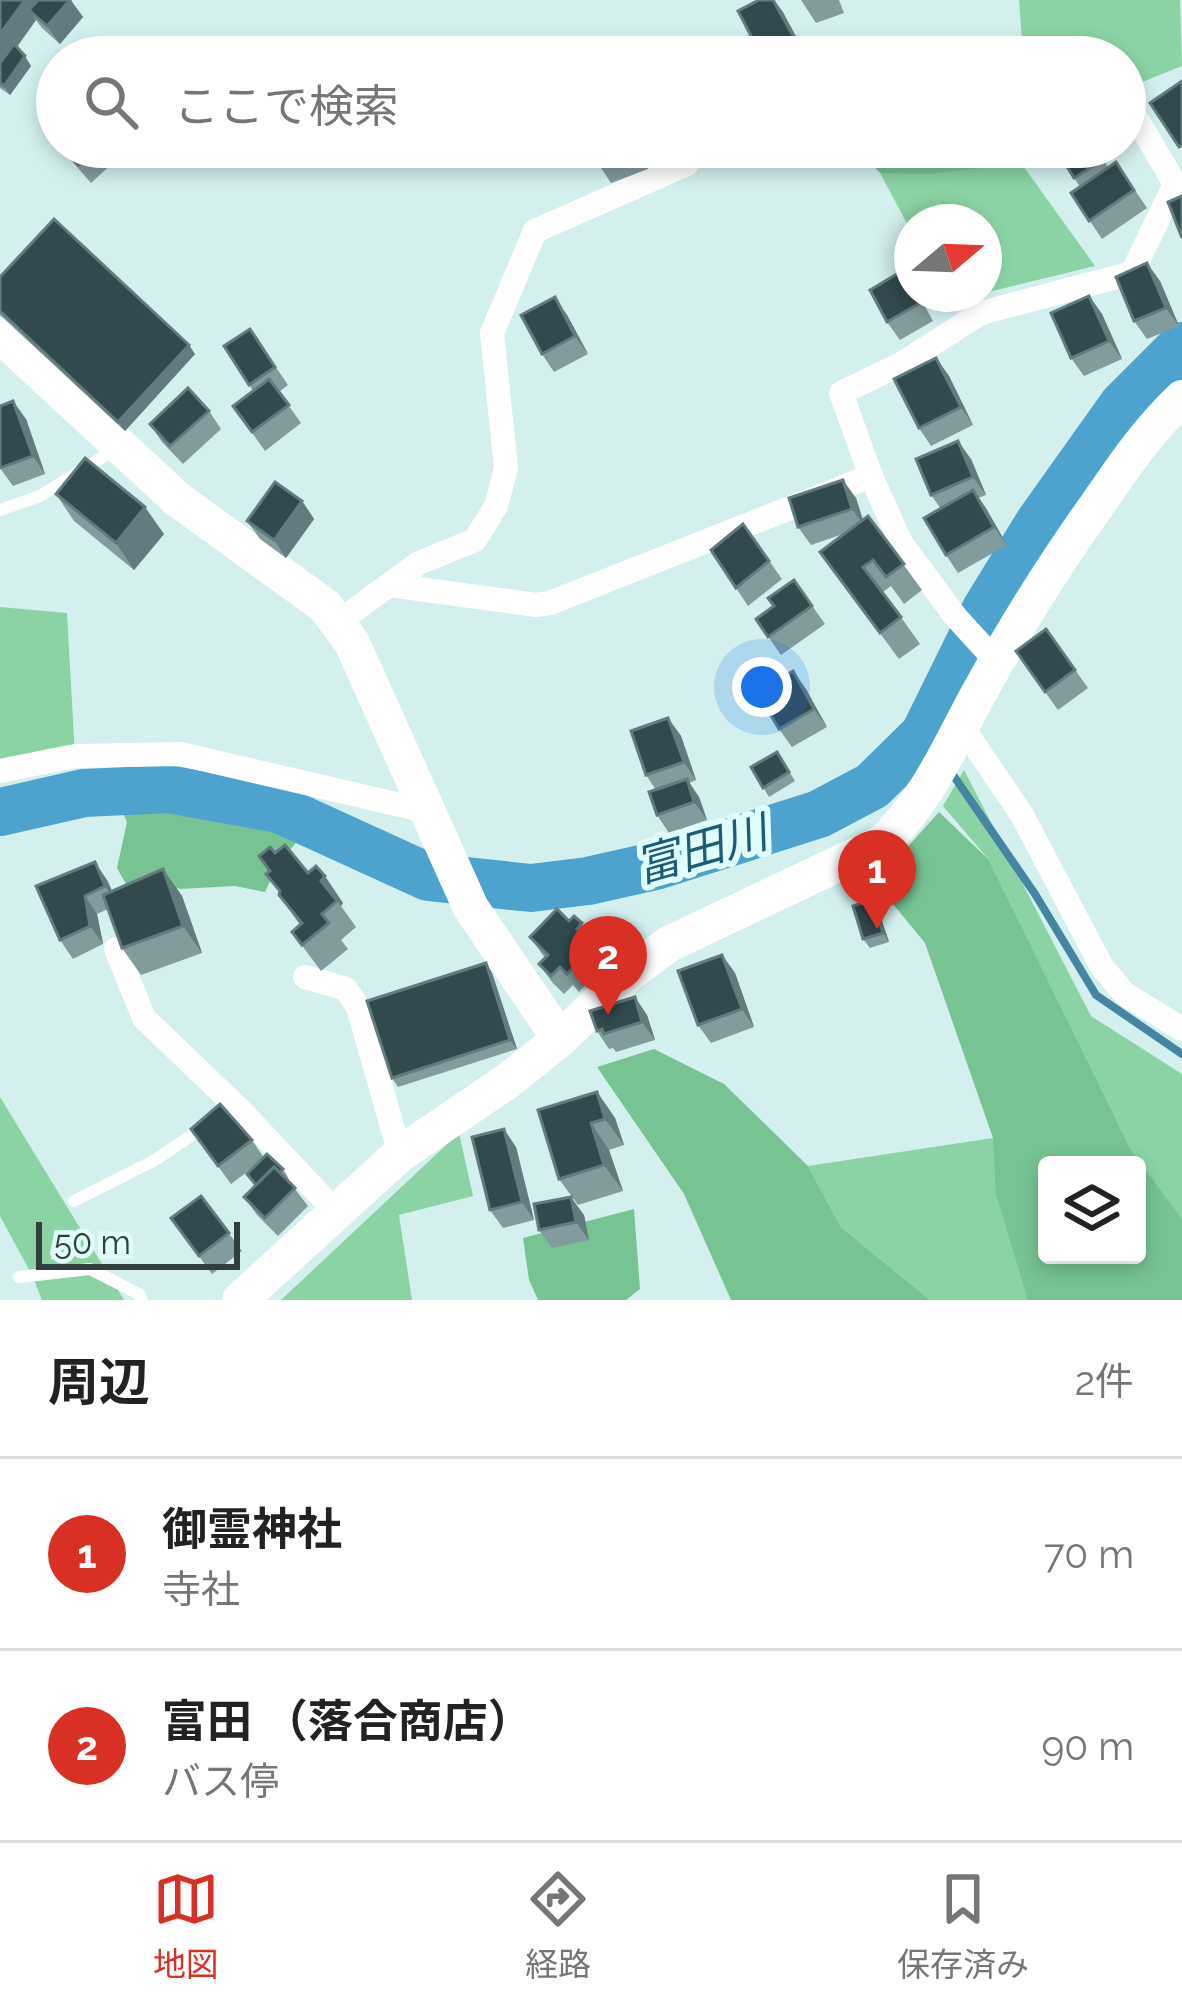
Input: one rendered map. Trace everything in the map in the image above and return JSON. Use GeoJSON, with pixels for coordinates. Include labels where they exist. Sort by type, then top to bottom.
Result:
{"type":"FeatureCollection","features":[{"type":"Feature","properties":{"kind":"street"},"geometry":{"type":"LineString","coordinates":[[990,656],[901,543],[841,393],[901,364],[981,313],[1132,273],[1174,184],[1146,135]]}},
{"type":"Feature","properties":{"kind":"street"},"geometry":{"type":"LineString","coordinates":[[337,623],[419,563],[475,540],[496,506],[506,467],[492,333],[535,231],[677,168]]}},
{"type":"Feature","properties":{"kind":"street"},"geometry":{"type":"LineString","coordinates":[[0,335],[177,499],[325,606],[352,644],[471,908],[560,1039]]}},
{"type":"Feature","properties":{"kind":"street"},"geometry":{"type":"LineString","coordinates":[[240,1300],[400,1154],[509,1080],[668,944],[881,843],[904,823],[932,784],[990,656],[1152,426],[1182,398]]}},
{"type":"Feature","properties":{"kind":"street"},"geometry":{"type":"LineString","coordinates":[[389,585],[550,603],[872,476]]}},
{"type":"Feature","properties":{"kind":"street"},"geometry":{"type":"LineString","coordinates":[[957,733],[1022,815],[1102,968],[1125,994],[1182,1029]]}},
{"type":"Feature","properties":{"kind":"street"},"geometry":{"type":"LineString","coordinates":[[0,771],[76,756],[181,754],[426,811]]}},
{"type":"Feature","properties":{"kind":"street"},"geometry":{"type":"LineString","coordinates":[[116,949],[144,1018],[336,1212]]}},
{"type":"Feature","properties":{"kind":"street"},"geometry":{"type":"LineString","coordinates":[[305,977],[346,989],[358,1007],[400,1154]]}},
{"type":"Feature","properties":{"kind":"lane"},"geometry":{"type":"LineString","coordinates":[[0,510],[40,496],[120,446]]}},
{"type":"Feature","properties":{"kind":"lane"},"geometry":{"type":"LineString","coordinates":[[74,1201],[155,1160],[235,1106]]}},
{"type":"Feature","properties":{"kind":"lane"},"geometry":{"type":"LineString","coordinates":[[19,1277],[90,1269],[139,1294],[142,1300]]}},
{"type":"Feature","properties":{"kind":"green space"},"geometry":{"type":"Polygon","coordinates":[[[1019,0],[1180,0],[1182,66],[1146,81],[1146,36],[1022,36],[1019,0]]]}},
{"type":"Feature","properties":{"kind":"green space"},"geometry":{"type":"Polygon","coordinates":[[[875,168],[979,168],[929,174],[880,173],[875,168]]]}},
{"type":"Feature","properties":{"kind":"green space"},"geometry":{"type":"Polygon","coordinates":[[[1025,168],[1095,266],[1002,289],[1002,204],[897,204],[880,173],[1025,168]]]}},
{"type":"Feature","properties":{"kind":"green space"},"geometry":{"type":"Polygon","coordinates":[[[0,607],[67,613],[75,756],[0,772],[0,607]]]}},
{"type":"Feature","properties":{"kind":"green space"},"geometry":{"type":"Polygon","coordinates":[[[964,770],[1091,1016],[1182,1074],[1182,1228],[1169,1228],[1146,1181],[1146,1156],[1134,1156],[989,860],[943,806],[964,770]]]}},
{"type":"Feature","properties":{"kind":"green space"},"geometry":{"type":"Polygon","coordinates":[[[180,803],[287,819],[301,837],[278,864],[265,892],[235,886],[180,889],[158,882],[127,886],[117,868],[127,822],[120,806],[180,803]]]}},
{"type":"Feature","properties":{"kind":"green space"},"geometry":{"type":"Polygon","coordinates":[[[939,812],[989,860],[1135,1156],[1038,1156],[1038,1264],[1146,1264],[1146,1171],[1182,1219],[1182,1300],[1028,1300],[996,1194],[993,1138],[925,943],[879,887],[939,812]]]}},
{"type":"Feature","properties":{"kind":"green space"},"geometry":{"type":"Polygon","coordinates":[[[654,1049],[724,1084],[808,1166],[841,1227],[930,1300],[731,1300],[684,1194],[597,1067],[654,1049]]]}},
{"type":"Feature","properties":{"kind":"green space"},"geometry":{"type":"Polygon","coordinates":[[[0,1097],[124,1300],[42,1300],[0,1216],[0,1097]]]}},
{"type":"Feature","properties":{"kind":"green space"},"geometry":{"type":"Polygon","coordinates":[[[459,1133],[473,1196],[399,1215],[412,1300],[281,1300],[459,1133]]]}},
{"type":"Feature","properties":{"kind":"green space"},"geometry":{"type":"Polygon","coordinates":[[[993,1138],[1030,1300],[930,1300],[841,1227],[808,1166],[993,1138]]]}},
{"type":"Feature","properties":{"kind":"green space"},"geometry":{"type":"Polygon","coordinates":[[[634,1209],[640,1289],[626,1300],[538,1300],[529,1280],[523,1238],[634,1209]]]}},
{"type":"Feature","properties":{"kind":"building"},"geometry":{"type":"Polygon","coordinates":[[[0,0],[25,0],[0,34],[0,0]]]}},
{"type":"Feature","properties":{"kind":"building"},"geometry":{"type":"Polygon","coordinates":[[[38,0],[70,0],[47,26],[29,10],[38,0]]]}},
{"type":"Feature","properties":{"kind":"building"},"geometry":{"type":"Polygon","coordinates":[[[759,0],[773,0],[793,36],[751,36],[738,11],[759,0]]]}},
{"type":"Feature","properties":{"kind":"building"},"geometry":{"type":"Polygon","coordinates":[[[14,44],[25,56],[4,86],[0,63],[14,44]]]}},
{"type":"Feature","properties":{"kind":"building"},"geometry":{"type":"Polygon","coordinates":[[[1182,81],[1182,145],[1179,147],[1150,103],[1182,81]]]}},
{"type":"Feature","properties":{"kind":"building"},"geometry":{"type":"Polygon","coordinates":[[[1068,168],[1090,168],[1074,178],[1068,168]]]}},
{"type":"Feature","properties":{"kind":"building"},"geometry":{"type":"Polygon","coordinates":[[[1107,168],[1120,168],[1134,190],[1089,221],[1071,193],[1107,168]]]}},
{"type":"Feature","properties":{"kind":"building"},"geometry":{"type":"Polygon","coordinates":[[[1182,196],[1182,238],[1168,202],[1182,196]]]}},
{"type":"Feature","properties":{"kind":"building"},"geometry":{"type":"Polygon","coordinates":[[[54,219],[189,345],[118,422],[0,311],[0,277],[54,219]]]}},
{"type":"Feature","properties":{"kind":"building"},"geometry":{"type":"Polygon","coordinates":[[[1147,263],[1166,308],[1134,321],[1116,277],[1147,263]]]}},
{"type":"Feature","properties":{"kind":"building"},"geometry":{"type":"Polygon","coordinates":[[[894,276],[894,312],[904,312],[887,322],[870,290],[894,276]]]}},
{"type":"Feature","properties":{"kind":"building"},"geometry":{"type":"Polygon","coordinates":[[[1089,296],[1109,341],[1071,358],[1051,313],[1089,296]]]}},
{"type":"Feature","properties":{"kind":"building"},"geometry":{"type":"Polygon","coordinates":[[[555,297],[575,336],[542,354],[521,315],[555,297]]]}},
{"type":"Feature","properties":{"kind":"building"},"geometry":{"type":"Polygon","coordinates":[[[250,329],[275,367],[249,385],[224,346],[250,329]]]}},
{"type":"Feature","properties":{"kind":"building"},"geometry":{"type":"Polygon","coordinates":[[[936,358],[961,407],[919,428],[894,379],[936,358]]]}},
{"type":"Feature","properties":{"kind":"building"},"geometry":{"type":"Polygon","coordinates":[[[269,379],[289,405],[252,432],[233,406],[269,379]]]}},
{"type":"Feature","properties":{"kind":"building"},"geometry":{"type":"Polygon","coordinates":[[[188,388],[209,411],[170,446],[150,424],[188,388]]]}},
{"type":"Feature","properties":{"kind":"building"},"geometry":{"type":"Polygon","coordinates":[[[13,401],[33,456],[0,468],[0,406],[13,401]]]}},
{"type":"Feature","properties":{"kind":"building"},"geometry":{"type":"Polygon","coordinates":[[[958,441],[973,477],[931,495],[916,459],[958,441]]]}},
{"type":"Feature","properties":{"kind":"building"},"geometry":{"type":"Polygon","coordinates":[[[85,458],[145,507],[116,543],[56,494],[85,458]]]}},
{"type":"Feature","properties":{"kind":"building"},"geometry":{"type":"Polygon","coordinates":[[[843,480],[852,509],[798,527],[789,498],[843,480]]]}},
{"type":"Feature","properties":{"kind":"building"},"geometry":{"type":"Polygon","coordinates":[[[275,482],[302,501],[274,540],[247,521],[275,482]]]}},
{"type":"Feature","properties":{"kind":"building"},"geometry":{"type":"Polygon","coordinates":[[[973,490],[994,527],[946,555],[924,518],[973,490]]]}},
{"type":"Feature","properties":{"kind":"building"},"geometry":{"type":"Polygon","coordinates":[[[868,516],[904,564],[886,577],[873,560],[863,567],[901,617],[880,633],[820,552],[868,516]]]}},
{"type":"Feature","properties":{"kind":"building"},"geometry":{"type":"Polygon","coordinates":[[[743,524],[769,561],[736,588],[711,550],[743,524]]]}},
{"type":"Feature","properties":{"kind":"building"},"geometry":{"type":"Polygon","coordinates":[[[794,580],[812,606],[768,637],[756,619],[774,606],[768,598],[794,580]]]}},
{"type":"Feature","properties":{"kind":"building"},"geometry":{"type":"Polygon","coordinates":[[[1046,629],[1075,670],[1045,692],[1016,651],[1046,629]]]}},
{"type":"Feature","properties":{"kind":"building"},"geometry":{"type":"Polygon","coordinates":[[[793,671],[814,709],[779,729],[757,692],[793,671]]]}},
{"type":"Feature","properties":{"kind":"building"},"geometry":{"type":"Polygon","coordinates":[[[668,718],[684,762],[646,775],[631,731],[668,718]]]}},
{"type":"Feature","properties":{"kind":"building"},"geometry":{"type":"Polygon","coordinates":[[[777,752],[789,772],[763,788],[751,767],[777,752]]]}},
{"type":"Feature","properties":{"kind":"building"},"geometry":{"type":"Polygon","coordinates":[[[687,779],[694,802],[657,815],[649,792],[687,779]]]}},
{"type":"Feature","properties":{"kind":"building"},"geometry":{"type":"Polygon","coordinates":[[[285,845],[308,873],[316,866],[337,901],[322,914],[329,923],[302,945],[292,932],[302,923],[279,895],[259,856],[270,847],[275,853],[285,845]]]}},
{"type":"Feature","properties":{"kind":"building"},"geometry":{"type":"Polygon","coordinates":[[[95,862],[105,886],[85,896],[90,926],[60,940],[36,886],[95,862]]]}},
{"type":"Feature","properties":{"kind":"building"},"geometry":{"type":"Polygon","coordinates":[[[163,869],[183,926],[122,948],[103,895],[163,869]]]}},
{"type":"Feature","properties":{"kind":"building"},"geometry":{"type":"Polygon","coordinates":[[[872,900],[883,933],[863,939],[853,906],[872,900]]]}},
{"type":"Feature","properties":{"kind":"building"},"geometry":{"type":"Polygon","coordinates":[[[557,909],[569,921],[574,916],[582,923],[577,929],[583,934],[591,925],[603,936],[567,974],[560,967],[551,976],[539,964],[548,955],[530,937],[557,909]]]}},
{"type":"Feature","properties":{"kind":"building"},"geometry":{"type":"Polygon","coordinates":[[[722,955],[742,1009],[698,1025],[678,971],[722,955]]]}},
{"type":"Feature","properties":{"kind":"building"},"geometry":{"type":"Polygon","coordinates":[[[486,963],[510,1040],[392,1078],[367,1001],[486,963]]]}},
{"type":"Feature","properties":{"kind":"building"},"geometry":{"type":"Polygon","coordinates":[[[635,997],[642,1022],[604,1034],[602,1029],[597,1031],[590,1011],[635,997]]]}},
{"type":"Feature","properties":{"kind":"building"},"geometry":{"type":"Polygon","coordinates":[[[597,1092],[605,1119],[591,1123],[604,1165],[559,1179],[538,1110],[597,1092]]]}},
{"type":"Feature","properties":{"kind":"building"},"geometry":{"type":"Polygon","coordinates":[[[220,1104],[252,1140],[218,1166],[191,1129],[220,1104]]]}},
{"type":"Feature","properties":{"kind":"building"},"geometry":{"type":"Polygon","coordinates":[[[504,1129],[522,1202],[490,1210],[472,1137],[504,1129]]]}},
{"type":"Feature","properties":{"kind":"building"},"geometry":{"type":"Polygon","coordinates":[[[267,1154],[283,1169],[274,1167],[256,1185],[247,1174],[267,1154]]]}},
{"type":"Feature","properties":{"kind":"building"},"geometry":{"type":"Polygon","coordinates":[[[274,1167],[295,1188],[265,1218],[244,1197],[274,1167]]]}},
{"type":"Feature","properties":{"kind":"building"},"geometry":{"type":"Polygon","coordinates":[[[201,1196],[229,1233],[199,1256],[171,1218],[201,1196]]]}},
{"type":"Feature","properties":{"kind":"building"},"geometry":{"type":"Polygon","coordinates":[[[571,1197],[576,1222],[539,1230],[534,1204],[571,1197]]]}},
{"type":"Feature","properties":{"kind":"waterway","name":"富田川"},"geometry":{"type":"LineString","coordinates":[[0,812],[84,793],[168,789],[279,809],[428,877],[531,888],[659,865],[819,814],[872,786],[924,735],[986,609],[1039,523],[1123,405],[1182,346]]}},
{"type":"Feature","properties":{"kind":"waterway"},"geometry":{"type":"LineString","coordinates":[[924,735],[935,750]]}},
{"type":"Feature","properties":{"kind":"waterway"},"geometry":{"type":"LineString","coordinates":[[951,772],[1035,894],[1096,995],[1182,1054]]}},
{"type":"Feature","properties":{"kind":"place","name":"御霊神社"},"geometry":{"type":"Point","coordinates":[877,929]}},
{"type":"Feature","properties":{"kind":"place","name":"富田 （落合商店）"},"geometry":{"type":"Point","coordinates":[608,1015]}}]}
